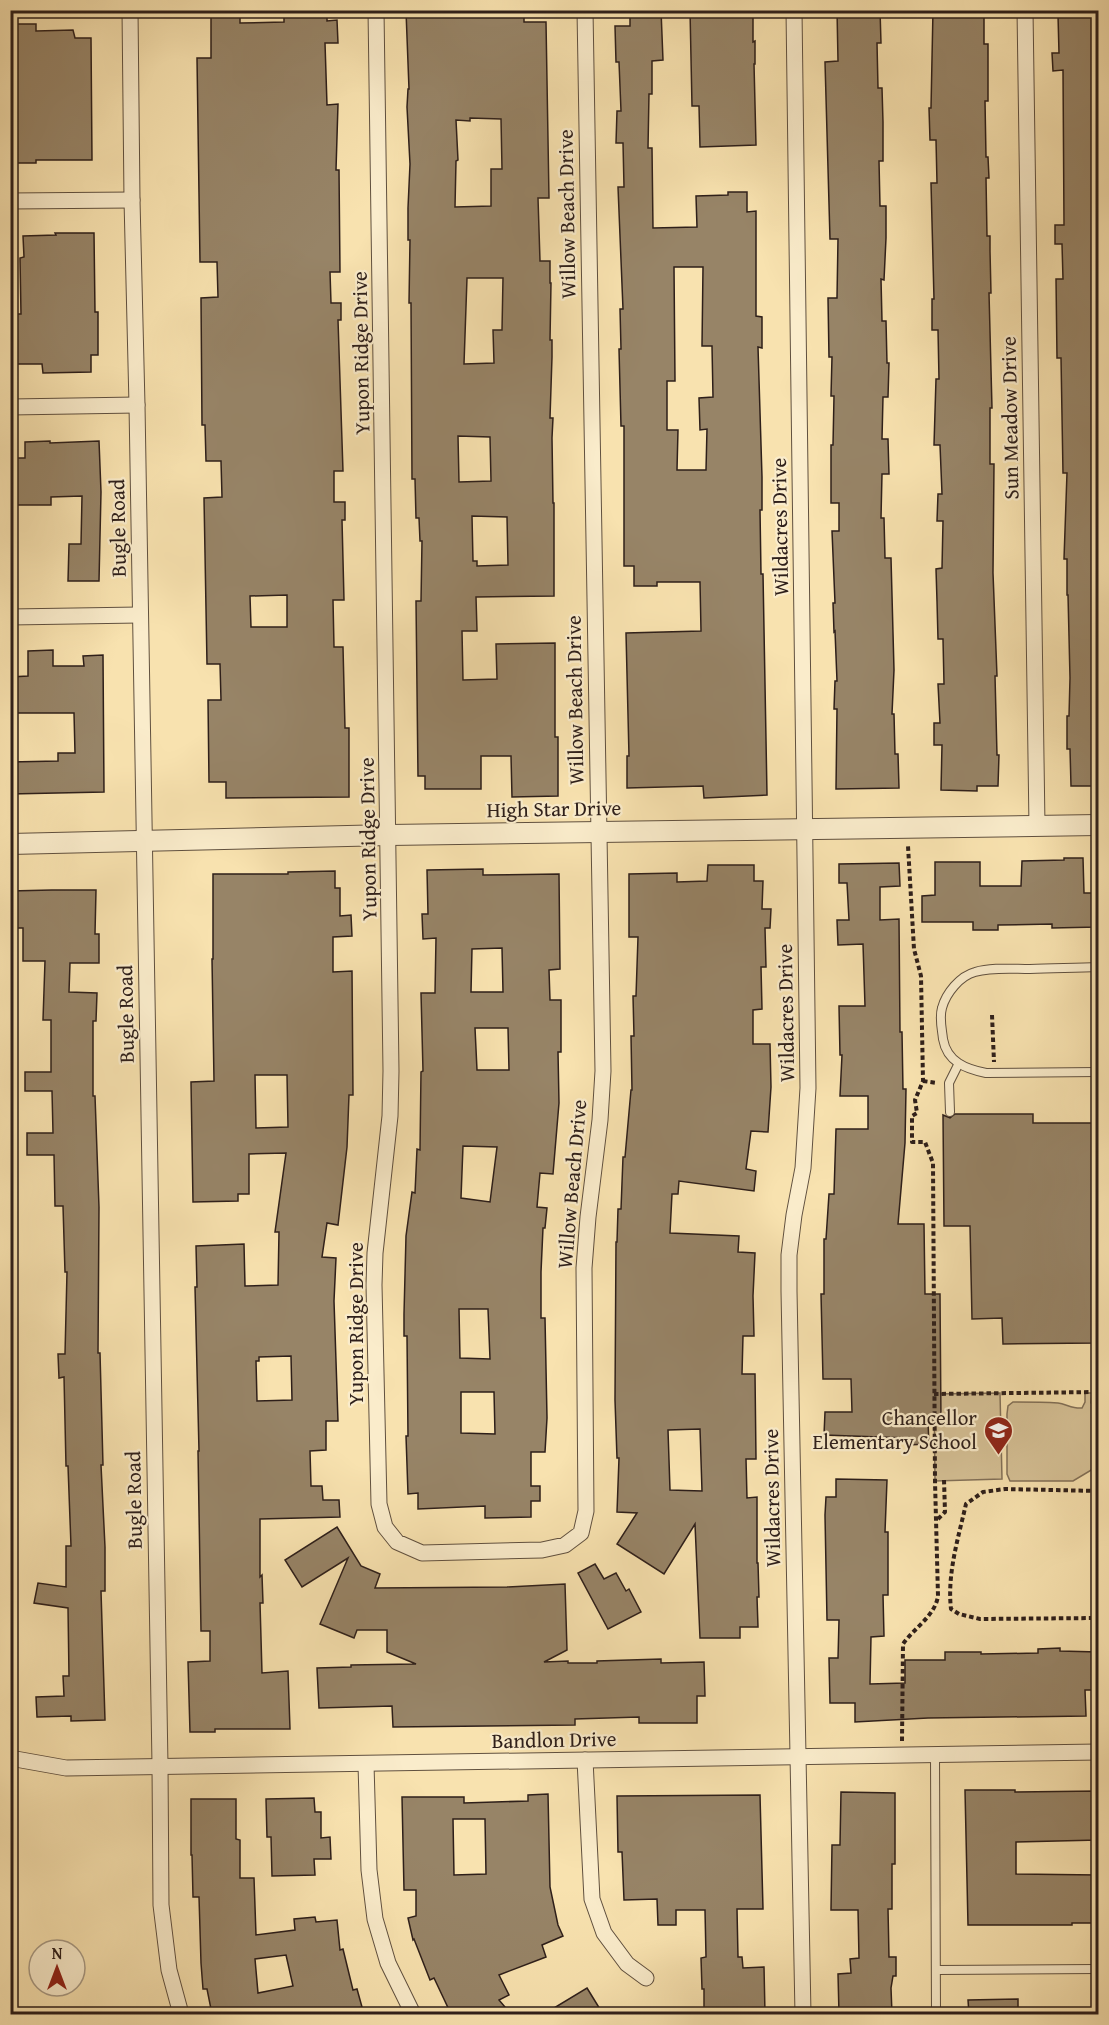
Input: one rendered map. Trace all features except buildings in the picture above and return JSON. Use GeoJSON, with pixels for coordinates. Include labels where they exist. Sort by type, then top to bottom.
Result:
{"type":"FeatureCollection","features":[{"type":"Feature","properties":{"kind":"street","name":"Bugle Road"},"geometry":{"type":"LineString","coordinates":[[130,10],[161,1905],[169,1970],[181,2014]]}},
{"type":"Feature","properties":{"kind":"street","name":"Yupon Ridge Drive"},"geometry":{"type":"LineString","coordinates":[[376,10],[392,1071],[374,1285],[379,1504],[385,1527],[397,1542],[422,1553],[514,1551]]}},
{"type":"Feature","properties":{"kind":"street","name":"Willow Beach Drive"},"geometry":{"type":"LineString","coordinates":[[514,1551],[542,1550],[565,1545],[580,1533],[586,1511],[584,1268],[603,1071],[585,10]]}},
{"type":"Feature","properties":{"kind":"street","name":"Wildacres Drive"},"geometry":{"type":"LineString","coordinates":[[794,10],[808,1088],[803,1168],[789,1254],[789,1291],[803,2014]]}},
{"type":"Feature","properties":{"kind":"street","name":"Sun Meadow Drive"},"geometry":{"type":"LineString","coordinates":[[1025,10],[1037,826]]}},
{"type":"Feature","properties":{"kind":"street"},"geometry":{"type":"LineString","coordinates":[[10,201],[132,200]]}},
{"type":"Feature","properties":{"kind":"street"},"geometry":{"type":"LineString","coordinates":[[10,408],[137,405]]}},
{"type":"Feature","properties":{"kind":"street"},"geometry":{"type":"LineString","coordinates":[[10,617],[140,615]]}},
{"type":"Feature","properties":{"kind":"street","name":"High Star Drive"},"geometry":{"type":"LineString","coordinates":[[10,844],[389,835],[1098,825]]}},
{"type":"Feature","properties":{"kind":"street","name":"Bandlon Drive"},"geometry":{"type":"LineString","coordinates":[[10,1758],[66,1768],[1098,1752]]}},
{"type":"Feature","properties":{"kind":"street"},"geometry":{"type":"LineString","coordinates":[[585,1760],[592,1899],[604,1933],[627,1964],[646,1978]]}},
{"type":"Feature","properties":{"kind":"street"},"geometry":{"type":"LineString","coordinates":[[366,1764],[369,1870],[375,1919],[388,1963],[413,2014]]}},
{"type":"Feature","properties":{"kind":"lane"},"geometry":{"type":"LineString","coordinates":[[1098,968],[974,972],[964,977],[950,994],[942,1007],[941,1020],[944,1044],[958,1065],[986,1073],[1098,1071]]}},
{"type":"Feature","properties":{"kind":"lane"},"geometry":{"type":"LineString","coordinates":[[950,1112],[950,1083],[958,1065]]}},
{"type":"Feature","properties":{"kind":"lane"},"geometry":{"type":"LineString","coordinates":[[934,1755],[936,2014]]}},
{"type":"Feature","properties":{"kind":"lane"},"geometry":{"type":"LineString","coordinates":[[936,1970],[1098,1969]]}},
{"type":"Feature","properties":{"kind":"path"},"geometry":{"type":"LineString","coordinates":[[902,1756],[903,1644],[937,1603],[938,1520],[934,1394],[933,1163],[925,1142],[912,1142],[912,1116],[917,1113],[915,1100],[923,1081],[921,976],[914,949],[907,827]]}},
{"type":"Feature","properties":{"kind":"path"},"geometry":{"type":"LineString","coordinates":[[992,1015],[993,1061],[1004,1073]]}},
{"type":"Feature","properties":{"kind":"path"},"geometry":{"type":"LineString","coordinates":[[934,1394],[1098,1392]]}},
{"type":"Feature","properties":{"kind":"path"},"geometry":{"type":"LineString","coordinates":[[938,1520],[945,1512],[944,1480]]}},
{"type":"Feature","properties":{"kind":"path"},"geometry":{"type":"LineString","coordinates":[[1098,1491],[1005,1489],[983,1492],[966,1504],[952,1567],[950,1597],[951,1609],[959,1614],[980,1619],[1098,1618]]}},
{"type":"Feature","properties":{"kind":"shaded area"},"geometry":{"type":"Polygon","coordinates":[[[1000,1393],[1002,1479],[935,1481],[934,1394],[1000,1393]]]}},
{"type":"Feature","properties":{"kind":"shaded area"},"geometry":{"type":"Polygon","coordinates":[[[1085,1393],[1092,1393],[1091,1403],[1098,1408],[1098,1466],[1073,1481],[1010,1481],[1007,1474],[1008,1406],[1013,1402],[1041,1402],[1082,1408],[1085,1393]]]}},
{"type":"Feature","properties":{"kind":"place","name":"Chancellor Elementary School"},"geometry":{"type":"Point","coordinates":[998,1456]}}]}
